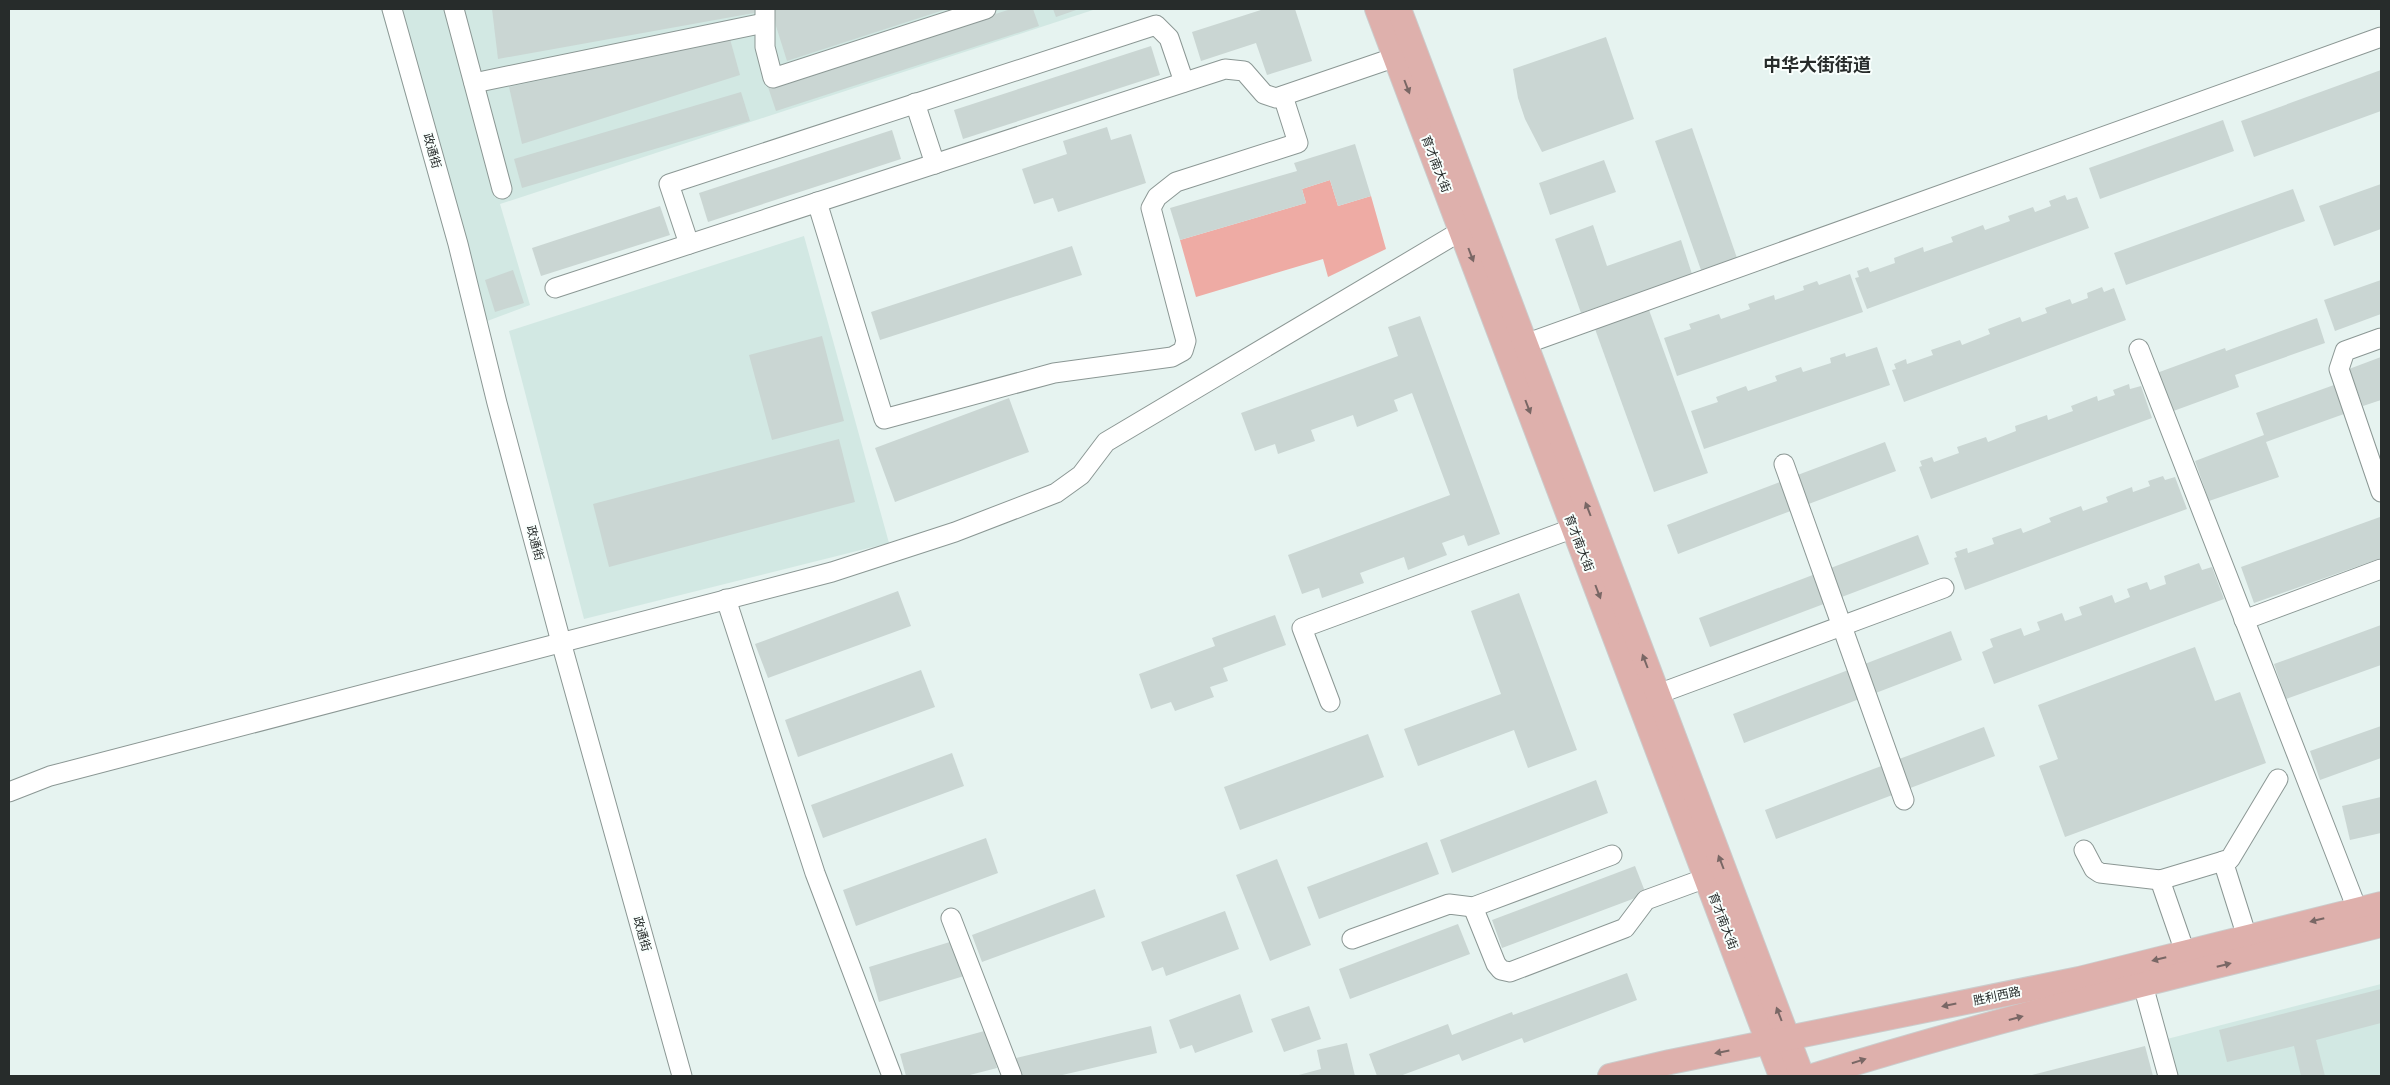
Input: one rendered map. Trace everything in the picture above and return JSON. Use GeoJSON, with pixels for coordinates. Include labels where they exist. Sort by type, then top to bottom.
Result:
{"type":"FeatureCollection","features":[{"type":"Feature","properties":{"kind":"main road","name":"育才南大街"},"geometry":{"type":"LineString","coordinates":[[1377,9],[1706,878],[1778,1040],[1802,1076]]}},
{"type":"Feature","properties":{"kind":"main road","name":"育才南大街"},"geometry":{"type":"LineString","coordinates":[[1399,9],[1658,694],[1778,1040],[1781,1076]]}},
{"type":"Feature","properties":{"kind":"main road","name":"胜利西路"},"geometry":{"type":"LineString","coordinates":[[1610,1076],[2079,979],[2381,904]]}},
{"type":"Feature","properties":{"kind":"main road","name":"胜利西路"},"geometry":{"type":"LineString","coordinates":[[1813,1076],[1881,1055],[2143,985],[2381,925]]}},
{"type":"Feature","properties":{"kind":"street","name":"政通街"},"geometry":{"type":"LineString","coordinates":[[392,9],[458,244],[497,403],[561,642],[682,1076]]}},
{"type":"Feature","properties":{"kind":"street"},"geometry":{"type":"LineString","coordinates":[[454,9],[502,189]]}},
{"type":"Feature","properties":{"kind":"street"},"geometry":{"type":"LineString","coordinates":[[474,83],[765,16],[765,47],[773,78],[986,9]]}},
{"type":"Feature","properties":{"kind":"street"},"geometry":{"type":"LineString","coordinates":[[689,244],[669,184],[915,103],[1156,25],[1168,38],[1184,82]]}},
{"type":"Feature","properties":{"kind":"street"},"geometry":{"type":"LineString","coordinates":[[1525,344],[2381,37]]}},
{"type":"Feature","properties":{"kind":"street"},"geometry":{"type":"LineString","coordinates":[[555,288],[1225,69],[1244,71],[1264,94],[1276,98],[1396,57]]}},
{"type":"Feature","properties":{"kind":"street"},"geometry":{"type":"LineString","coordinates":[[817,202],[884,419],[1054,373],[1172,356],[1183,351],[1186,341],[1151,208],[1158,197],[1176,182],[1298,143],[1283,96]]}},
{"type":"Feature","properties":{"kind":"street"},"geometry":{"type":"LineString","coordinates":[[915,103],[935,164]]}},
{"type":"Feature","properties":{"kind":"street"},"geometry":{"type":"LineString","coordinates":[[9,792],[50,776],[832,572],[955,532],[1056,493],[1081,475],[1106,442],[1461,231]]}},
{"type":"Feature","properties":{"kind":"street"},"geometry":{"type":"LineString","coordinates":[[2381,338],[2346,351],[2339,369],[2381,492]]}},
{"type":"Feature","properties":{"kind":"street"},"geometry":{"type":"LineString","coordinates":[[2139,349],[2357,910]]}},
{"type":"Feature","properties":{"kind":"street"},"geometry":{"type":"LineString","coordinates":[[1784,464],[1904,800]]}},
{"type":"Feature","properties":{"kind":"street"},"geometry":{"type":"LineString","coordinates":[[1330,702],[1302,628],[1574,528]]}},
{"type":"Feature","properties":{"kind":"street"},"geometry":{"type":"LineString","coordinates":[[2244,620],[2381,569]]}},
{"type":"Feature","properties":{"kind":"street"},"geometry":{"type":"LineString","coordinates":[[1658,694],[1944,588]]}},
{"type":"Feature","properties":{"kind":"street"},"geometry":{"type":"LineString","coordinates":[[726,600],[815,873],[892,1076]]}},
{"type":"Feature","properties":{"kind":"street"},"geometry":{"type":"LineString","coordinates":[[2084,850],[2094,869],[2100,874],[2160,880],[2230,859],[2278,779]]}},
{"type":"Feature","properties":{"kind":"street"},"geometry":{"type":"LineString","coordinates":[[1352,939],[1449,904],[1473,907],[1612,855]]}},
{"type":"Feature","properties":{"kind":"street"},"geometry":{"type":"LineString","coordinates":[[2223,861],[2247,937]]}},
{"type":"Feature","properties":{"kind":"street"},"geometry":{"type":"LineString","coordinates":[[1473,907],[1496,964],[1501,970],[1510,972],[1625,928],[1646,900],[1706,878]]}},
{"type":"Feature","properties":{"kind":"street"},"geometry":{"type":"LineString","coordinates":[[2160,880],[2185,952]]}},
{"type":"Feature","properties":{"kind":"street"},"geometry":{"type":"LineString","coordinates":[[952,918],[1012,1076]]}},
{"type":"Feature","properties":{"kind":"street"},"geometry":{"type":"LineString","coordinates":[[2143,985],[2168,1076]]}},
{"type":"Feature","properties":{"kind":"shaded area"},"geometry":{"type":"Polygon","coordinates":[[[381,9],[1096,9],[500,204],[530,305],[471,327],[381,9]]]}},
{"type":"Feature","properties":{"kind":"shaded area"},"geometry":{"type":"Polygon","coordinates":[[[1330,180],[1338,206],[1371,196],[1386,249],[1328,277],[1323,259],[1196,297],[1180,240],[1306,203],[1302,189],[1330,180]]]}},
{"type":"Feature","properties":{"kind":"shaded area"},"geometry":{"type":"Polygon","coordinates":[[[804,236],[889,543],[584,619],[509,331],[804,236]]]}},
{"type":"Feature","properties":{"kind":"shaded area"},"geometry":{"type":"Polygon","coordinates":[[[2381,984],[2381,1076],[2177,1076],[2167,1039],[2381,984]]]}},
{"type":"Feature","properties":{"kind":"building"},"geometry":{"type":"Polygon","coordinates":[[[492,9],[754,9],[754,13],[498,59],[492,9]]]}},
{"type":"Feature","properties":{"kind":"building"},"geometry":{"type":"Polygon","coordinates":[[[774,9],[947,9],[787,61],[776,26],[774,9]]]}},
{"type":"Feature","properties":{"kind":"building"},"geometry":{"type":"Polygon","coordinates":[[[1011,9],[1033,9],[1039,26],[776,111],[768,87],[1011,9]]]}},
{"type":"Feature","properties":{"kind":"building"},"geometry":{"type":"Polygon","coordinates":[[[1053,9],[1079,9],[1056,17],[1053,9]]]}},
{"type":"Feature","properties":{"kind":"building"},"geometry":{"type":"Polygon","coordinates":[[[1264,9],[1295,9],[1312,61],[1267,75],[1256,43],[1201,61],[1192,32],[1264,9]]]}},
{"type":"Feature","properties":{"kind":"building"},"geometry":{"type":"Polygon","coordinates":[[[1606,37],[1634,119],[1542,152],[1525,119],[1518,98],[1513,69],[1606,37]]]}},
{"type":"Feature","properties":{"kind":"building"},"geometry":{"type":"Polygon","coordinates":[[[730,39],[740,75],[522,144],[509,87],[730,39]]]}},
{"type":"Feature","properties":{"kind":"building"},"geometry":{"type":"Polygon","coordinates":[[[1151,46],[1160,75],[963,139],[954,110],[1151,46]]]}},
{"type":"Feature","properties":{"kind":"building"},"geometry":{"type":"Polygon","coordinates":[[[2381,70],[2381,111],[2254,157],[2241,121],[2381,70]]]}},
{"type":"Feature","properties":{"kind":"building"},"geometry":{"type":"Polygon","coordinates":[[[741,92],[750,121],[522,188],[514,159],[741,92]]]}},
{"type":"Feature","properties":{"kind":"building"},"geometry":{"type":"Polygon","coordinates":[[[2223,120],[2234,151],[2100,199],[2089,168],[2223,120]]]}},
{"type":"Feature","properties":{"kind":"building"},"geometry":{"type":"Polygon","coordinates":[[[1107,127],[1111,140],[1131,134],[1146,183],[1058,212],[1053,198],[1034,204],[1022,169],[1067,154],[1063,141],[1107,127]]]}},
{"type":"Feature","properties":{"kind":"building"},"geometry":{"type":"Polygon","coordinates":[[[1692,128],[1737,258],[1701,270],[1655,141],[1692,128]]]}},
{"type":"Feature","properties":{"kind":"building"},"geometry":{"type":"Polygon","coordinates":[[[892,130],[901,159],[708,222],[699,193],[892,130]]]}},
{"type":"Feature","properties":{"kind":"building"},"geometry":{"type":"Polygon","coordinates":[[[1355,144],[1371,196],[1338,206],[1330,180],[1302,189],[1306,203],[1180,240],[1170,208],[1297,171],[1294,163],[1355,144]]]}},
{"type":"Feature","properties":{"kind":"building"},"geometry":{"type":"Polygon","coordinates":[[[1604,160],[1616,192],[1550,215],[1539,183],[1604,160]]]}},
{"type":"Feature","properties":{"kind":"building"},"geometry":{"type":"Polygon","coordinates":[[[2381,184],[2381,229],[2334,246],[2319,206],[2381,184]]]}},
{"type":"Feature","properties":{"kind":"building"},"geometry":{"type":"Polygon","coordinates":[[[2293,189],[2305,221],[2126,285],[2114,253],[2293,189]]]}},
{"type":"Feature","properties":{"kind":"building"},"geometry":{"type":"Polygon","coordinates":[[[2065,195],[2067,200],[2077,197],[2089,228],[1867,309],[1855,278],[1859,277],[1857,271],[1868,267],[1870,272],[1895,263],[1894,258],[1923,247],[1924,252],[1953,242],[1951,237],[1983,225],[1985,230],[2010,221],[2008,216],[2033,207],[2035,212],[2051,206],[2049,201],[2065,195]]]}},
{"type":"Feature","properties":{"kind":"building"},"geometry":{"type":"Polygon","coordinates":[[[660,206],[670,235],[541,276],[532,248],[660,206]]]}},
{"type":"Feature","properties":{"kind":"building"},"geometry":{"type":"Polygon","coordinates":[[[1593,225],[1607,266],[1681,240],[1692,274],[1581,313],[1555,239],[1593,225]]]}},
{"type":"Feature","properties":{"kind":"building"},"geometry":{"type":"Polygon","coordinates":[[[1072,246],[1082,275],[880,340],[871,312],[1072,246]]]}},
{"type":"Feature","properties":{"kind":"building"},"geometry":{"type":"Polygon","coordinates":[[[513,270],[524,303],[495,312],[485,280],[513,270]]]}},
{"type":"Feature","properties":{"kind":"building"},"geometry":{"type":"Polygon","coordinates":[[[1850,274],[1863,312],[1677,376],[1664,338],[1691,329],[1689,324],[1719,314],[1721,319],[1750,309],[1748,304],[1774,295],[1775,300],[1804,290],[1803,286],[1817,281],[1819,285],[1850,274]]]}},
{"type":"Feature","properties":{"kind":"building"},"geometry":{"type":"Polygon","coordinates":[[[2381,280],[2381,314],[2335,331],[2324,300],[2381,280]]]}},
{"type":"Feature","properties":{"kind":"building"},"geometry":{"type":"Polygon","coordinates":[[[2102,287],[2104,292],[2114,288],[2126,320],[1904,402],[1892,370],[1896,369],[1894,364],[1906,359],[1907,364],[1933,355],[1931,350],[1960,340],[1962,345],[1990,334],[1988,329],[2020,317],[2022,322],[2047,313],[2045,308],[2070,299],[2072,304],[2088,298],[2087,293],[2102,287]]]}},
{"type":"Feature","properties":{"kind":"building"},"geometry":{"type":"Polygon","coordinates":[[[1649,310],[1708,473],[1654,492],[1595,329],[1649,310]]]}},
{"type":"Feature","properties":{"kind":"building"},"geometry":{"type":"Polygon","coordinates":[[[1420,316],[1500,534],[1468,546],[1464,535],[1442,543],[1447,555],[1408,570],[1404,557],[1360,573],[1364,583],[1322,598],[1319,588],[1302,594],[1288,555],[1450,495],[1412,393],[1394,400],[1398,411],[1357,427],[1353,415],[1311,430],[1315,441],[1278,454],[1275,444],[1255,451],[1241,413],[1398,356],[1388,327],[1420,316]]]}},
{"type":"Feature","properties":{"kind":"building"},"geometry":{"type":"Polygon","coordinates":[[[2317,318],[2325,343],[2235,375],[2239,387],[2168,413],[2154,374],[2225,348],[2226,351],[2317,318]]]}},
{"type":"Feature","properties":{"kind":"building"},"geometry":{"type":"Polygon","coordinates":[[[822,336],[844,421],[772,440],[749,355],[822,336]]]}},
{"type":"Feature","properties":{"kind":"building"},"geometry":{"type":"Polygon","coordinates":[[[1877,347],[1890,385],[1704,449],[1691,411],[1718,402],[1716,397],[1746,386],[1748,391],[1777,381],[1775,376],[1801,367],[1803,372],[1831,363],[1830,358],[1845,353],[1846,357],[1877,347]]]}},
{"type":"Feature","properties":{"kind":"building"},"geometry":{"type":"Polygon","coordinates":[[[2381,357],[2381,400],[2363,406],[2349,369],[2381,357]]]}},
{"type":"Feature","properties":{"kind":"building"},"geometry":{"type":"Polygon","coordinates":[[[2129,384],[2130,389],[2141,386],[2152,418],[1931,499],[1919,467],[1922,466],[1920,461],[1932,457],[1934,462],[1959,453],[1957,447],[1986,437],[1988,442],[2016,431],[2015,426],[2047,415],[2048,420],[2073,411],[2071,406],[2097,396],[2098,401],[2115,395],[2113,390],[2129,384]]]}},
{"type":"Feature","properties":{"kind":"building"},"geometry":{"type":"Polygon","coordinates":[[[2334,385],[2344,414],[2266,442],[2279,477],[2209,501],[2195,461],[2264,435],[2256,413],[2334,385]]]}},
{"type":"Feature","properties":{"kind":"building"},"geometry":{"type":"Polygon","coordinates":[[[1009,398],[1029,452],[895,502],[875,448],[1009,398]]]}},
{"type":"Feature","properties":{"kind":"building"},"geometry":{"type":"Polygon","coordinates":[[[839,439],[855,502],[609,567],[593,504],[839,439]]]}},
{"type":"Feature","properties":{"kind":"building"},"geometry":{"type":"Polygon","coordinates":[[[1885,442],[1896,471],[1806,505],[1795,476],[1885,442]]]}},
{"type":"Feature","properties":{"kind":"building"},"geometry":{"type":"Polygon","coordinates":[[[2163,476],[2165,480],[2175,477],[2187,509],[1965,590],[1954,558],[1957,557],[1955,552],[1967,548],[1968,553],[1994,544],[1992,538],[2021,528],[2023,533],[2051,522],[2049,518],[2081,506],[2083,511],[2108,502],[2106,497],[2132,487],[2133,492],[2150,486],[2148,481],[2163,476]]]}},
{"type":"Feature","properties":{"kind":"building"},"geometry":{"type":"Polygon","coordinates":[[[1785,480],[1796,509],[1678,554],[1667,525],[1785,480]]]}},
{"type":"Feature","properties":{"kind":"building"},"geometry":{"type":"Polygon","coordinates":[[[2380,517],[2381,558],[2254,603],[2241,567],[2380,517]]]}},
{"type":"Feature","properties":{"kind":"building"},"geometry":{"type":"Polygon","coordinates":[[[1918,535],[1929,564],[1839,598],[1828,569],[1918,535]]]}},
{"type":"Feature","properties":{"kind":"building"},"geometry":{"type":"Polygon","coordinates":[[[2199,563],[2202,570],[2212,567],[2224,599],[1994,684],[1982,652],[1993,647],[1990,639],[2021,628],[2024,636],[2040,630],[2037,622],[2062,613],[2065,621],[2082,615],[2079,607],[2112,595],[2115,603],[2130,597],[2127,589],[2147,582],[2150,590],[2166,584],[2164,576],[2199,563]]]}},
{"type":"Feature","properties":{"kind":"building"},"geometry":{"type":"Polygon","coordinates":[[[1818,573],[1829,602],[1710,647],[1699,618],[1818,573]]]}},
{"type":"Feature","properties":{"kind":"building"},"geometry":{"type":"Polygon","coordinates":[[[898,591],[911,626],[768,678],[755,644],[898,591]]]}},
{"type":"Feature","properties":{"kind":"building"},"geometry":{"type":"Polygon","coordinates":[[[1519,593],[1577,750],[1528,768],[1514,730],[1418,766],[1404,729],[1501,694],[1471,611],[1519,593]]]}},
{"type":"Feature","properties":{"kind":"building"},"geometry":{"type":"Polygon","coordinates":[[[1275,615],[1286,645],[1223,668],[1228,681],[1210,687],[1214,697],[1175,711],[1171,702],[1151,709],[1139,674],[1215,646],[1212,638],[1275,615]]]}},
{"type":"Feature","properties":{"kind":"building"},"geometry":{"type":"Polygon","coordinates":[[[2381,625],[2381,665],[2286,699],[2274,664],[2381,625]]]}},
{"type":"Feature","properties":{"kind":"building"},"geometry":{"type":"Polygon","coordinates":[[[1951,631],[1962,660],[1873,694],[1862,665],[1951,631]]]}},
{"type":"Feature","properties":{"kind":"building"},"geometry":{"type":"Polygon","coordinates":[[[2195,647],[2215,701],[2240,692],[2266,763],[2065,837],[2039,766],[2058,759],[2038,705],[2195,647]]]}},
{"type":"Feature","properties":{"kind":"building"},"geometry":{"type":"Polygon","coordinates":[[[1851,669],[1862,698],[1744,743],[1733,714],[1851,669]]]}},
{"type":"Feature","properties":{"kind":"building"},"geometry":{"type":"Polygon","coordinates":[[[921,670],[935,707],[798,757],[785,720],[921,670]]]}},
{"type":"Feature","properties":{"kind":"building"},"geometry":{"type":"Polygon","coordinates":[[[2381,726],[2381,758],[2320,780],[2310,751],[2381,726]]]}},
{"type":"Feature","properties":{"kind":"building"},"geometry":{"type":"Polygon","coordinates":[[[1984,727],[1995,756],[1905,790],[1894,761],[1984,727]]]}},
{"type":"Feature","properties":{"kind":"building"},"geometry":{"type":"Polygon","coordinates":[[[1368,734],[1384,777],[1240,830],[1224,787],[1368,734]]]}},
{"type":"Feature","properties":{"kind":"building"},"geometry":{"type":"Polygon","coordinates":[[[952,753],[964,786],[823,838],[811,805],[952,753]]]}},
{"type":"Feature","properties":{"kind":"building"},"geometry":{"type":"Polygon","coordinates":[[[1884,765],[1895,794],[1776,839],[1765,810],[1884,765]]]}},
{"type":"Feature","properties":{"kind":"building"},"geometry":{"type":"Polygon","coordinates":[[[1596,780],[1608,813],[1452,873],[1440,840],[1596,780]]]}},
{"type":"Feature","properties":{"kind":"building"},"geometry":{"type":"Polygon","coordinates":[[[2381,797],[2381,833],[2350,840],[2342,806],[2381,797]]]}},
{"type":"Feature","properties":{"kind":"building"},"geometry":{"type":"Polygon","coordinates":[[[986,838],[998,873],[856,926],[843,890],[986,838]]]}},
{"type":"Feature","properties":{"kind":"building"},"geometry":{"type":"Polygon","coordinates":[[[1427,842],[1439,874],[1319,919],[1307,887],[1427,842]]]}},
{"type":"Feature","properties":{"kind":"building"},"geometry":{"type":"Polygon","coordinates":[[[1277,859],[1311,945],[1270,961],[1236,875],[1277,859]]]}},
{"type":"Feature","properties":{"kind":"building"},"geometry":{"type":"Polygon","coordinates":[[[1635,866],[1646,894],[1502,948],[1492,920],[1635,866]]]}},
{"type":"Feature","properties":{"kind":"building"},"geometry":{"type":"Polygon","coordinates":[[[1095,889],[1105,917],[982,962],[972,935],[1095,889]]]}},
{"type":"Feature","properties":{"kind":"building"},"geometry":{"type":"Polygon","coordinates":[[[1225,911],[1239,949],[1166,976],[1163,967],[1152,971],[1141,942],[1225,911]]]}},
{"type":"Feature","properties":{"kind":"building"},"geometry":{"type":"Polygon","coordinates":[[[1458,924],[1470,954],[1350,999],[1339,969],[1458,924]]]}},
{"type":"Feature","properties":{"kind":"building"},"geometry":{"type":"Polygon","coordinates":[[[953,941],[964,976],[879,1002],[869,967],[953,941]]]}},
{"type":"Feature","properties":{"kind":"building"},"geometry":{"type":"Polygon","coordinates":[[[1627,973],[1637,1000],[1524,1043],[1522,1038],[1462,1061],[1459,1054],[1400,1076],[1377,1076],[1369,1054],[1448,1024],[1452,1035],[1512,1012],[1513,1015],[1627,973]]]}},
{"type":"Feature","properties":{"kind":"building"},"geometry":{"type":"Polygon","coordinates":[[[2381,989],[2381,1023],[2316,1040],[2325,1076],[2301,1076],[2294,1046],[2227,1062],[2219,1030],[2381,989]]]}},
{"type":"Feature","properties":{"kind":"building"},"geometry":{"type":"Polygon","coordinates":[[[1240,994],[1253,1032],[1195,1053],[1192,1045],[1180,1049],[1169,1020],[1240,994]]]}},
{"type":"Feature","properties":{"kind":"building"},"geometry":{"type":"Polygon","coordinates":[[[1309,1006],[1321,1039],[1284,1052],[1271,1019],[1309,1006]]]}},
{"type":"Feature","properties":{"kind":"building"},"geometry":{"type":"Polygon","coordinates":[[[1151,1026],[1157,1053],[1058,1076],[1021,1076],[1016,1058],[1151,1026]]]}},
{"type":"Feature","properties":{"kind":"building"},"geometry":{"type":"Polygon","coordinates":[[[988,1030],[997,1068],[966,1076],[906,1076],[900,1054],[988,1030]]]}},
{"type":"Feature","properties":{"kind":"building"},"geometry":{"type":"Polygon","coordinates":[[[1347,1043],[1355,1076],[1295,1076],[1321,1069],[1317,1050],[1347,1043]]]}},
{"type":"Feature","properties":{"kind":"building"},"geometry":{"type":"Polygon","coordinates":[[[2145,1046],[2153,1076],[2028,1076],[2145,1046]]]}},
{"type":"Feature","properties":{"kind":"district","name":"中华大街街道"},"geometry":{"type":"Point","coordinates":[1817,65]}}]}
